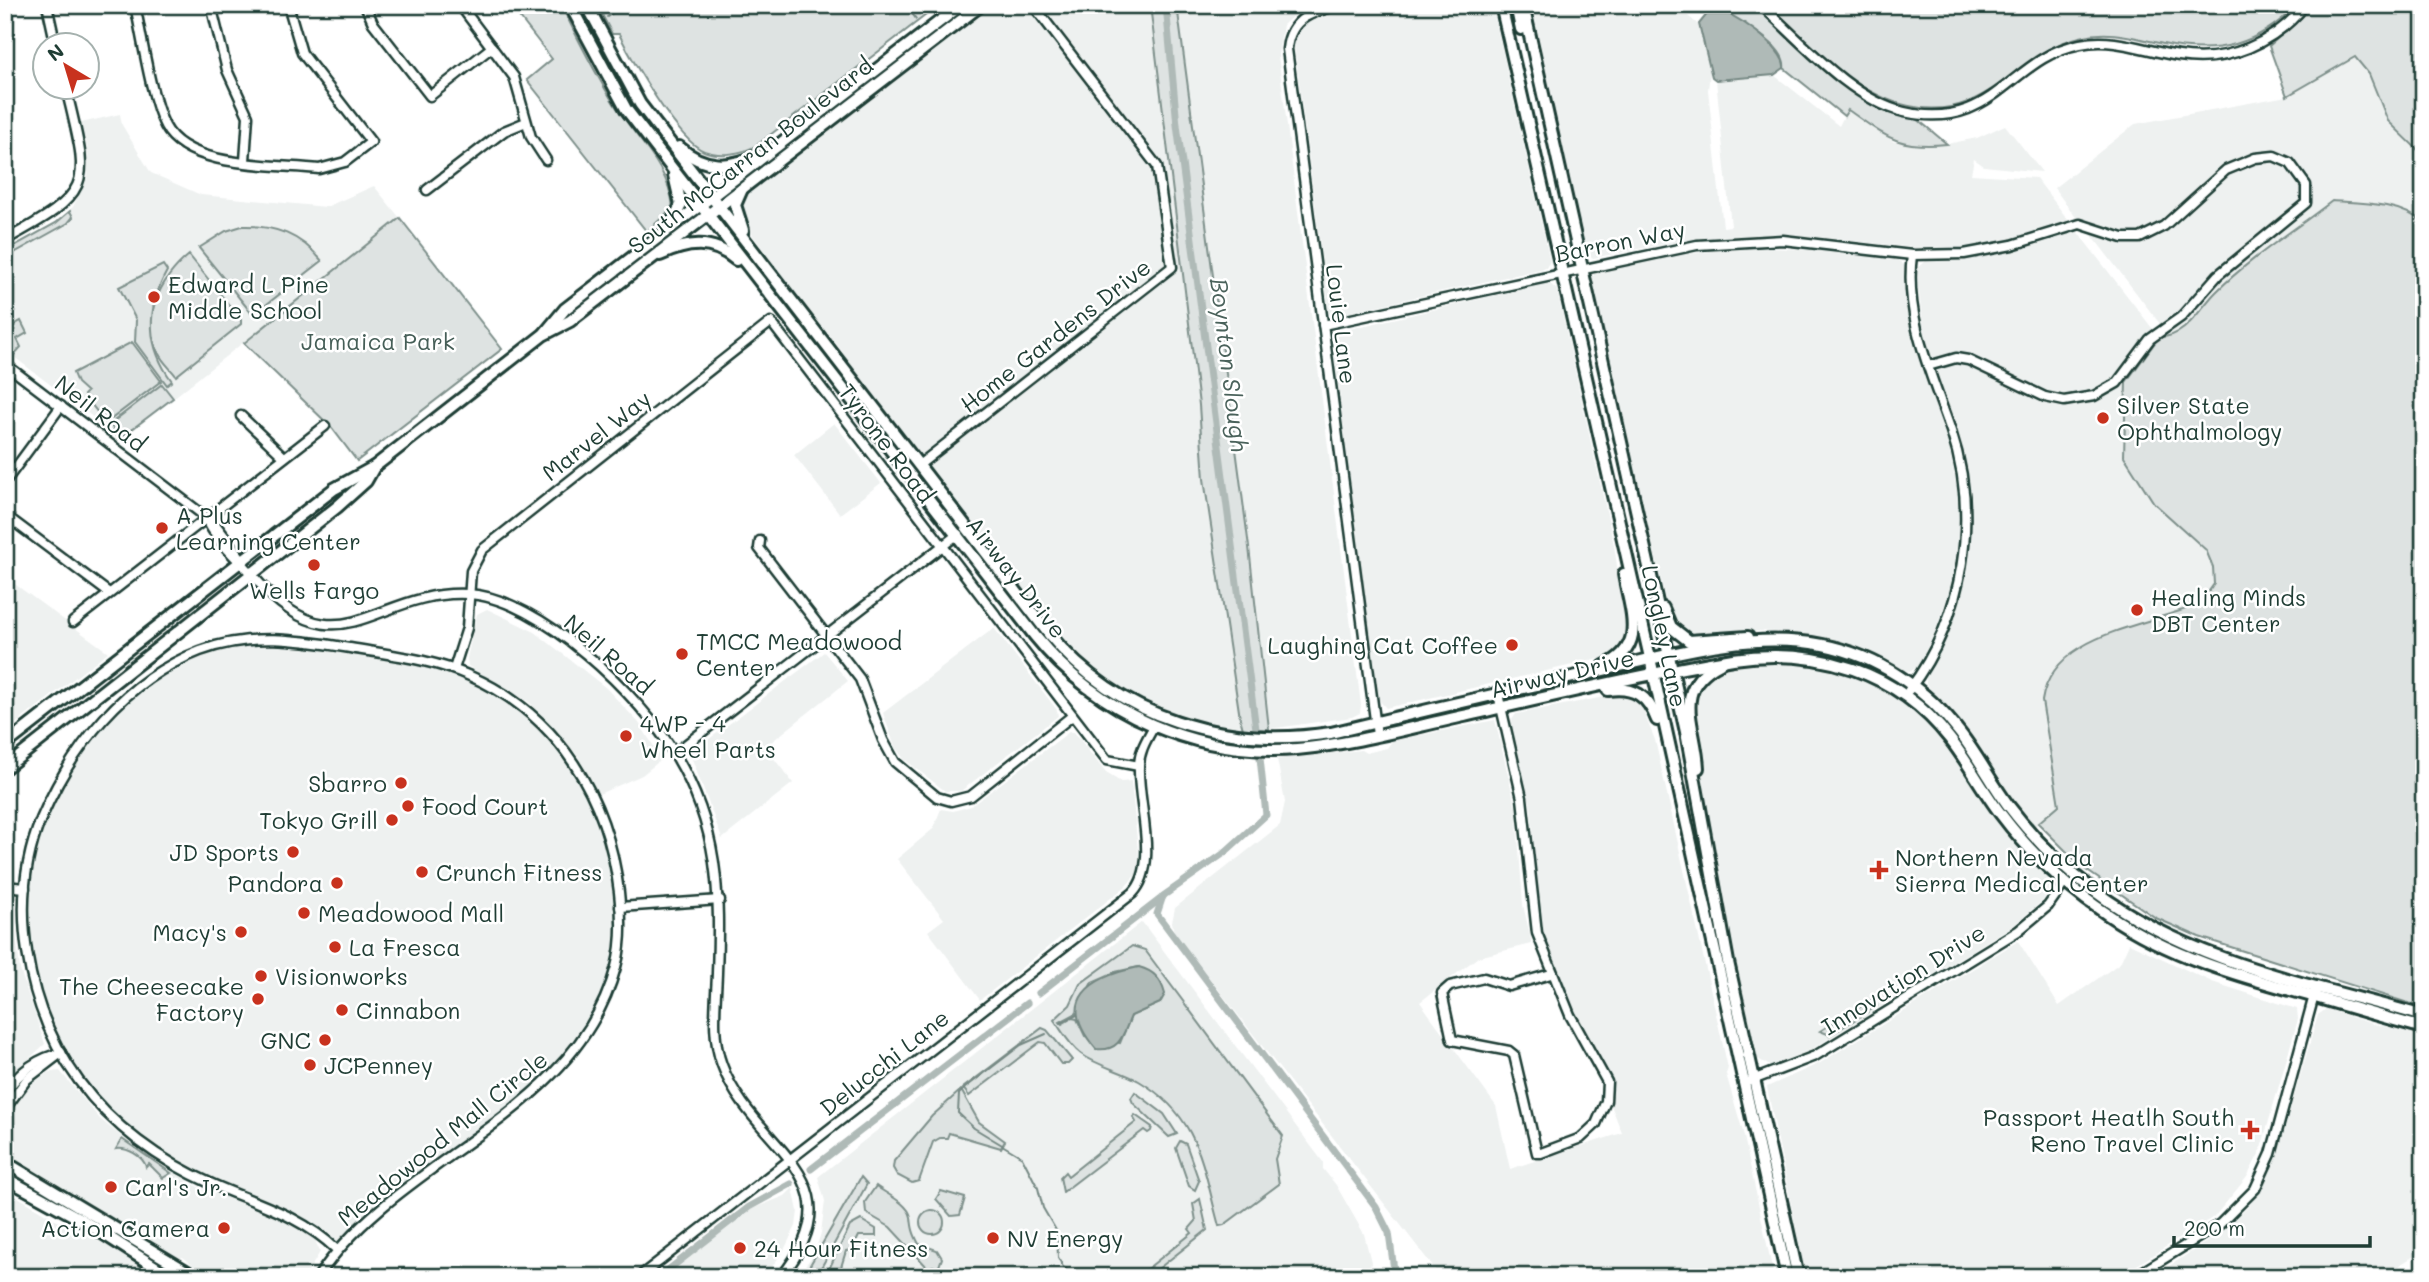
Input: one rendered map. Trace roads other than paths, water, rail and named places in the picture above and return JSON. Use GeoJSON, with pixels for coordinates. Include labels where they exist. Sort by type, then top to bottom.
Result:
{"type":"FeatureCollection","features":[{"type":"Feature","properties":{"kind":"main road","name":"Airway Drive"},"geometry":{"type":"LineString","coordinates":[[570,5],[619,99],[758,281],[1053,658],[1110,703],[1154,726],[1205,743],[1247,749],[1299,749],[1734,659],[1772,654],[1823,659],[1859,670],[1905,695],[1943,730],[2007,822],[2065,882],[2119,922],[2179,954],[2241,977],[2315,991]]}},
{"type":"Feature","properties":{"kind":"main road","name":"Airway Drive"},"geometry":{"type":"LineString","coordinates":[[587,5],[625,80],[657,126],[1061,649],[1103,685],[1166,719],[1222,735],[1291,738],[1375,722],[1659,657],[1768,640]]}},
{"type":"Feature","properties":{"kind":"main road","name":"South McCarran Boulevard"},"geometry":{"type":"LineString","coordinates":[[5,745],[341,484],[374,467],[543,335],[570,321],[707,214],[715,201],[776,146],[961,5]]}},
{"type":"Feature","properties":{"kind":"main road","name":"South McCarran Boulevard"},"geometry":{"type":"LineString","coordinates":[[543,335],[565,309],[666,230],[700,205],[715,201],[744,186],[981,5]]}},
{"type":"Feature","properties":{"kind":"main road","name":"Longley Lane"},"geometry":{"type":"LineString","coordinates":[[1501,5],[1621,533],[1697,788],[1787,1277]]}},
{"type":"Feature","properties":{"kind":"main road"},"geometry":{"type":"LineString","coordinates":[[1516,5],[1524,41],[1539,73]]}},
{"type":"Feature","properties":{"kind":"main road","name":"Longley Lane"},"geometry":{"type":"LineString","coordinates":[[1523,5],[1653,584],[1670,753],[1798,1277]]}},
{"type":"Feature","properties":{"kind":"main road"},"geometry":{"type":"LineString","coordinates":[[657,126],[688,155],[713,166],[741,162],[776,146]]}},
{"type":"Feature","properties":{"kind":"main road"},"geometry":{"type":"LineString","coordinates":[[666,230],[681,205],[670,166]]}},
{"type":"Feature","properties":{"kind":"main road"},"geometry":{"type":"LineString","coordinates":[[744,186],[736,209],[750,246]]}},
{"type":"Feature","properties":{"kind":"main road"},"geometry":{"type":"LineString","coordinates":[[645,262],[679,247],[705,244],[728,253],[758,281]]}},
{"type":"Feature","properties":{"kind":"main road"},"geometry":{"type":"LineString","coordinates":[[919,465],[929,487],[957,526],[958,534],[968,538],[996,574],[1014,589]]}},
{"type":"Feature","properties":{"kind":"main road","name":"South McCarran Boulevard"},"geometry":{"type":"LineString","coordinates":[[5,768],[357,490],[374,467]]}},
{"type":"Feature","properties":{"kind":"main road"},"geometry":{"type":"LineString","coordinates":[[1577,676],[1618,659],[1631,642],[1633,625],[1620,546],[1621,533]]}},
{"type":"Feature","properties":{"kind":"main road"},"geometry":{"type":"LineString","coordinates":[[1653,584],[1671,626],[1683,639],[1696,642],[1740,636],[1811,643],[1850,652],[1887,668],[1912,685],[1950,721],[2023,824],[2092,890],[2140,922],[2194,948],[2424,1028]]}},
{"type":"Feature","properties":{"kind":"main road"},"geometry":{"type":"LineString","coordinates":[[1697,788],[1698,757],[1689,695],[1706,672],[1734,659]]}},
{"type":"Feature","properties":{"kind":"main road"},"geometry":{"type":"LineString","coordinates":[[1533,701],[1556,702],[1619,689],[1634,691],[1648,700],[1670,753]]}},
{"type":"Feature","properties":{"kind":"main road"},"geometry":{"type":"LineString","coordinates":[[1154,726],[1163,723],[1201,735],[1222,735]]}},
{"type":"Feature","properties":{"kind":"main road"},"geometry":{"type":"LineString","coordinates":[[2315,991],[2424,1016]]}},
{"type":"Feature","properties":{"kind":"main road"},"geometry":{"type":"LineString","coordinates":[[5,1162],[196,1277]]}},
{"type":"Feature","properties":{"kind":"main road"},"geometry":{"type":"LineString","coordinates":[[5,1178],[82,1220],[171,1277]]}},
{"type":"Feature","properties":{"kind":"street"},"geometry":{"type":"LineString","coordinates":[[47,5],[53,32]]}},
{"type":"Feature","properties":{"kind":"street"},"geometry":{"type":"LineString","coordinates":[[135,5],[161,116],[169,133],[193,153],[244,161],[327,168],[345,162],[370,142],[302,53],[288,5]]}},
{"type":"Feature","properties":{"kind":"street"},"geometry":{"type":"LineString","coordinates":[[211,5],[227,70],[247,116],[244,161]]}},
{"type":"Feature","properties":{"kind":"street"},"geometry":{"type":"LineString","coordinates":[[365,5],[373,23],[430,96],[492,47]]}},
{"type":"Feature","properties":{"kind":"street"},"geometry":{"type":"LineString","coordinates":[[460,5],[514,77],[526,122],[535,145],[546,160]]}},
{"type":"Feature","properties":{"kind":"street","name":"Home Gardens Drive"},"geometry":{"type":"LineString","coordinates":[[919,465],[1172,267],[1157,166],[1033,5]]}},
{"type":"Feature","properties":{"kind":"street","name":"Louie Lane"},"geometry":{"type":"LineString","coordinates":[[1341,5],[1313,12],[1300,20],[1290,34],[1287,49],[1377,735]]}},
{"type":"Feature","properties":{"kind":"street"},"geometry":{"type":"LineString","coordinates":[[1761,5],[1835,72],[1872,99],[1901,111],[1931,114],[1965,110],[1979,105],[2004,90],[2036,63],[2076,45],[2122,43],[2194,58],[2235,54],[2277,32],[2305,5]]}},
{"type":"Feature","properties":{"kind":"street"},"geometry":{"type":"LineString","coordinates":[[5,240],[61,208],[79,184],[82,154],[69,102]]}},
{"type":"Feature","properties":{"kind":"street"},"geometry":{"type":"LineString","coordinates":[[427,190],[504,131],[526,122]]}},
{"type":"Feature","properties":{"kind":"street","name":"Barron Way"},"geometry":{"type":"LineString","coordinates":[[1323,325],[1660,250],[1748,241],[1822,243],[1929,255],[1986,251],[2080,224],[2123,238],[2140,238],[2164,226],[2226,170],[2255,158],[2282,158],[2299,173],[2307,190],[2306,203],[2218,275],[2181,317],[2150,339],[2117,383],[2094,397],[2064,401],[2045,397],[1968,360],[1956,358],[1928,366]]}},
{"type":"Feature","properties":{"kind":"street"},"geometry":{"type":"LineString","coordinates":[[1905,695],[1936,645],[1951,607],[1962,562],[1966,523],[1960,462],[1912,309],[1912,255]]}},
{"type":"Feature","properties":{"kind":"street","name":"Tyrone Road"},"geometry":{"type":"LineString","coordinates":[[771,322],[1107,760],[1139,766]]}},
{"type":"Feature","properties":{"kind":"street","name":"Marvel Way"},"geometry":{"type":"LineString","coordinates":[[454,669],[467,628],[471,570],[482,550],[771,322]]}},
{"type":"Feature","properties":{"kind":"street","name":"Neil Road"},"geometry":{"type":"LineString","coordinates":[[5,364],[218,527],[268,596],[286,611],[305,620],[330,624],[353,622],[432,597],[470,594],[508,603],[541,621],[624,688],[645,711],[675,754],[702,810],[714,854],[720,900],[715,1025],[719,1054],[731,1084],[790,1160],[807,1188],[811,1217],[804,1245],[781,1277]]}},
{"type":"Feature","properties":{"kind":"street"},"geometry":{"type":"LineString","coordinates":[[5,482],[61,406]]}},
{"type":"Feature","properties":{"kind":"street"},"geometry":{"type":"LineString","coordinates":[[242,416],[284,457]]}},
{"type":"Feature","properties":{"kind":"street"},"geometry":{"type":"LineString","coordinates":[[73,622],[326,426]]}},
{"type":"Feature","properties":{"kind":"street"},"geometry":{"type":"LineString","coordinates":[[5,515],[109,593]]}},
{"type":"Feature","properties":{"kind":"street"},"geometry":{"type":"LineString","coordinates":[[675,754],[958,534]]}},
{"type":"Feature","properties":{"kind":"street"},"geometry":{"type":"LineString","coordinates":[[760,541],[759,548],[866,690],[883,740],[895,762],[912,778],[944,800],[957,801],[971,796],[1072,716]]}},
{"type":"Feature","properties":{"kind":"street","name":"Meadowood Mall Circle"},"geometry":{"type":"LineString","coordinates":[[318,1277],[337,1250],[388,1203],[546,1082],[589,1030],[615,972],[621,941],[615,864],[605,823],[589,786],[568,753],[524,708],[491,686],[454,669],[412,658],[273,638],[234,642],[184,659],[122,701],[80,746],[61,776],[35,833],[25,888],[24,924],[31,970],[45,1017],[61,1053],[96,1103],[149,1149],[199,1178],[300,1220],[337,1250]]}},
{"type":"Feature","properties":{"kind":"street"},"geometry":{"type":"LineString","coordinates":[[1498,694],[1522,798],[1533,916],[1551,974],[1607,1082],[1606,1101],[1596,1124],[1581,1138],[1537,1153],[1514,1055],[1509,1051],[1452,1040],[1442,993],[1446,987],[1484,978],[1509,986],[1551,974]]}},
{"type":"Feature","properties":{"kind":"street"},"geometry":{"type":"LineString","coordinates":[[1139,766],[1143,745],[1154,726]]}},
{"type":"Feature","properties":{"kind":"street","name":"Delucchi Lane"},"geometry":{"type":"LineString","coordinates":[[639,1277],[1133,893],[1147,872],[1139,766]]}},
{"type":"Feature","properties":{"kind":"street","name":"Innovation Drive"},"geometry":{"type":"LineString","coordinates":[[1749,1081],[1815,1056],[2018,931],[2048,906],[2065,882]]}},
{"type":"Feature","properties":{"kind":"street"},"geometry":{"type":"LineString","coordinates":[[5,886],[25,888]]}},
{"type":"Feature","properties":{"kind":"street"},"geometry":{"type":"LineString","coordinates":[[620,907],[720,900]]}},
{"type":"Feature","properties":{"kind":"street"},"geometry":{"type":"LineString","coordinates":[[2134,1277],[2220,1224],[2255,1189],[2271,1154],[2315,991]]}},
{"type":"Feature","properties":{"kind":"street"},"geometry":{"type":"LineString","coordinates":[[5,1093],[25,1070],[47,1056],[61,1053]]}},
{"type":"Feature","properties":{"kind":"street"},"geometry":{"type":"LineString","coordinates":[[5,1109],[27,1079],[61,1053]]}},
{"type":"Feature","properties":{"kind":"waterway"},"geometry":{"type":"LineString","coordinates":[[607,17],[624,5]]}},
{"type":"Feature","properties":{"kind":"waterway"},"geometry":{"type":"LineString","coordinates":[[906,5],[916,19]]}},
{"type":"Feature","properties":{"kind":"waterway","name":"Boynton Slough"},"geometry":{"type":"LineString","coordinates":[[1166,5],[1177,125],[1256,729]]}},
{"type":"Feature","properties":{"kind":"waterway"},"geometry":{"type":"LineString","coordinates":[[1690,5],[1694,8]]}},
{"type":"Feature","properties":{"kind":"waterway"},"geometry":{"type":"LineString","coordinates":[[1260,758],[1266,815],[1223,854],[1163,896],[1157,914],[1376,1207],[1389,1233],[1395,1277]]}},
{"type":"Feature","properties":{"kind":"waterway"},"geometry":{"type":"LineString","coordinates":[[1039,993],[1163,897]]}},
{"type":"Feature","properties":{"kind":"waterway"},"geometry":{"type":"LineString","coordinates":[[811,1169],[1027,1003]]}},
{"type":"Feature","properties":{"kind":"waterway"},"geometry":{"type":"LineString","coordinates":[[1061,1023],[1077,1015]]}},
{"type":"Feature","properties":{"kind":"waterway"},"geometry":{"type":"LineString","coordinates":[[1046,1034],[1021,1045],[965,1088],[959,1094],[958,1113],[974,1128],[1022,1157],[1038,1188],[1043,1208],[1057,1232],[1058,1257],[1063,1267],[1078,1277]]}},
{"type":"Feature","properties":{"kind":"waterway"},"geometry":{"type":"LineString","coordinates":[[659,1277],[749,1207],[791,1184]]}},
{"type":"Feature","properties":{"kind":"place","name":"Edward L Pine Middle School"},"geometry":{"type":"Point","coordinates":[154,297]}},
{"type":"Feature","properties":{"kind":"place","name":"Silver State Ophthalmology"},"geometry":{"type":"Point","coordinates":[2103,418]}},
{"type":"Feature","properties":{"kind":"place","name":"A Plus Learning Center"},"geometry":{"type":"Point","coordinates":[162,528]}},
{"type":"Feature","properties":{"kind":"place","name":"Wells Fargo"},"geometry":{"type":"Point","coordinates":[314,565]}},
{"type":"Feature","properties":{"kind":"place","name":"Healing Minds DBT Center"},"geometry":{"type":"Point","coordinates":[2137,610]}},
{"type":"Feature","properties":{"kind":"place","name":"Laughing Cat Coffee"},"geometry":{"type":"Point","coordinates":[1512,645]}},
{"type":"Feature","properties":{"kind":"place","name":"TMCC Meadowood Center"},"geometry":{"type":"Point","coordinates":[682,654]}},
{"type":"Feature","properties":{"kind":"place","name":"4WP - 4 Wheel Parts"},"geometry":{"type":"Point","coordinates":[626,736]}},
{"type":"Feature","properties":{"kind":"place","name":"Sbarro"},"geometry":{"type":"Point","coordinates":[401,783]}},
{"type":"Feature","properties":{"kind":"place","name":"Food Court"},"geometry":{"type":"Point","coordinates":[408,806]}},
{"type":"Feature","properties":{"kind":"place","name":"Tokyo Grill"},"geometry":{"type":"Point","coordinates":[392,820]}},
{"type":"Feature","properties":{"kind":"place","name":"JD Sports"},"geometry":{"type":"Point","coordinates":[293,852]}},
{"type":"Feature","properties":{"kind":"place","name":"Northern Nevada Sierra Medical Center"},"geometry":{"type":"Point","coordinates":[1879,870]}},
{"type":"Feature","properties":{"kind":"place","name":"Crunch Fitness"},"geometry":{"type":"Point","coordinates":[422,872]}},
{"type":"Feature","properties":{"kind":"place","name":"Pandora"},"geometry":{"type":"Point","coordinates":[337,883]}},
{"type":"Feature","properties":{"kind":"place","name":"Meadowood Mall"},"geometry":{"type":"Point","coordinates":[304,913]}},
{"type":"Feature","properties":{"kind":"place","name":"Macy's"},"geometry":{"type":"Point","coordinates":[241,932]}},
{"type":"Feature","properties":{"kind":"place","name":"La Fresca"},"geometry":{"type":"Point","coordinates":[335,947]}},
{"type":"Feature","properties":{"kind":"place","name":"Visionworks"},"geometry":{"type":"Point","coordinates":[261,976]}},
{"type":"Feature","properties":{"kind":"place","name":"The Cheesecake Factory"},"geometry":{"type":"Point","coordinates":[258,999]}},
{"type":"Feature","properties":{"kind":"place","name":"Cinnabon"},"geometry":{"type":"Point","coordinates":[342,1010]}},
{"type":"Feature","properties":{"kind":"place","name":"GNC"},"geometry":{"type":"Point","coordinates":[325,1040]}},
{"type":"Feature","properties":{"kind":"place","name":"JCPenney"},"geometry":{"type":"Point","coordinates":[310,1065]}},
{"type":"Feature","properties":{"kind":"place","name":"Passport Heatlh South Reno Travel Clinic"},"geometry":{"type":"Point","coordinates":[2250,1130]}},
{"type":"Feature","properties":{"kind":"place","name":"Carl's Jr."},"geometry":{"type":"Point","coordinates":[111,1187]}},
{"type":"Feature","properties":{"kind":"place","name":"Action Camera"},"geometry":{"type":"Point","coordinates":[224,1228]}},
{"type":"Feature","properties":{"kind":"place","name":"NV Energy"},"geometry":{"type":"Point","coordinates":[993,1238]}},
{"type":"Feature","properties":{"kind":"place","name":"24 Hour Fitness"},"geometry":{"type":"Point","coordinates":[740,1248]}},
{"type":"Feature","properties":{"kind":"park label","name":"Jamaica Park"},"geometry":{"type":"Point","coordinates":[378,341]}}]}
